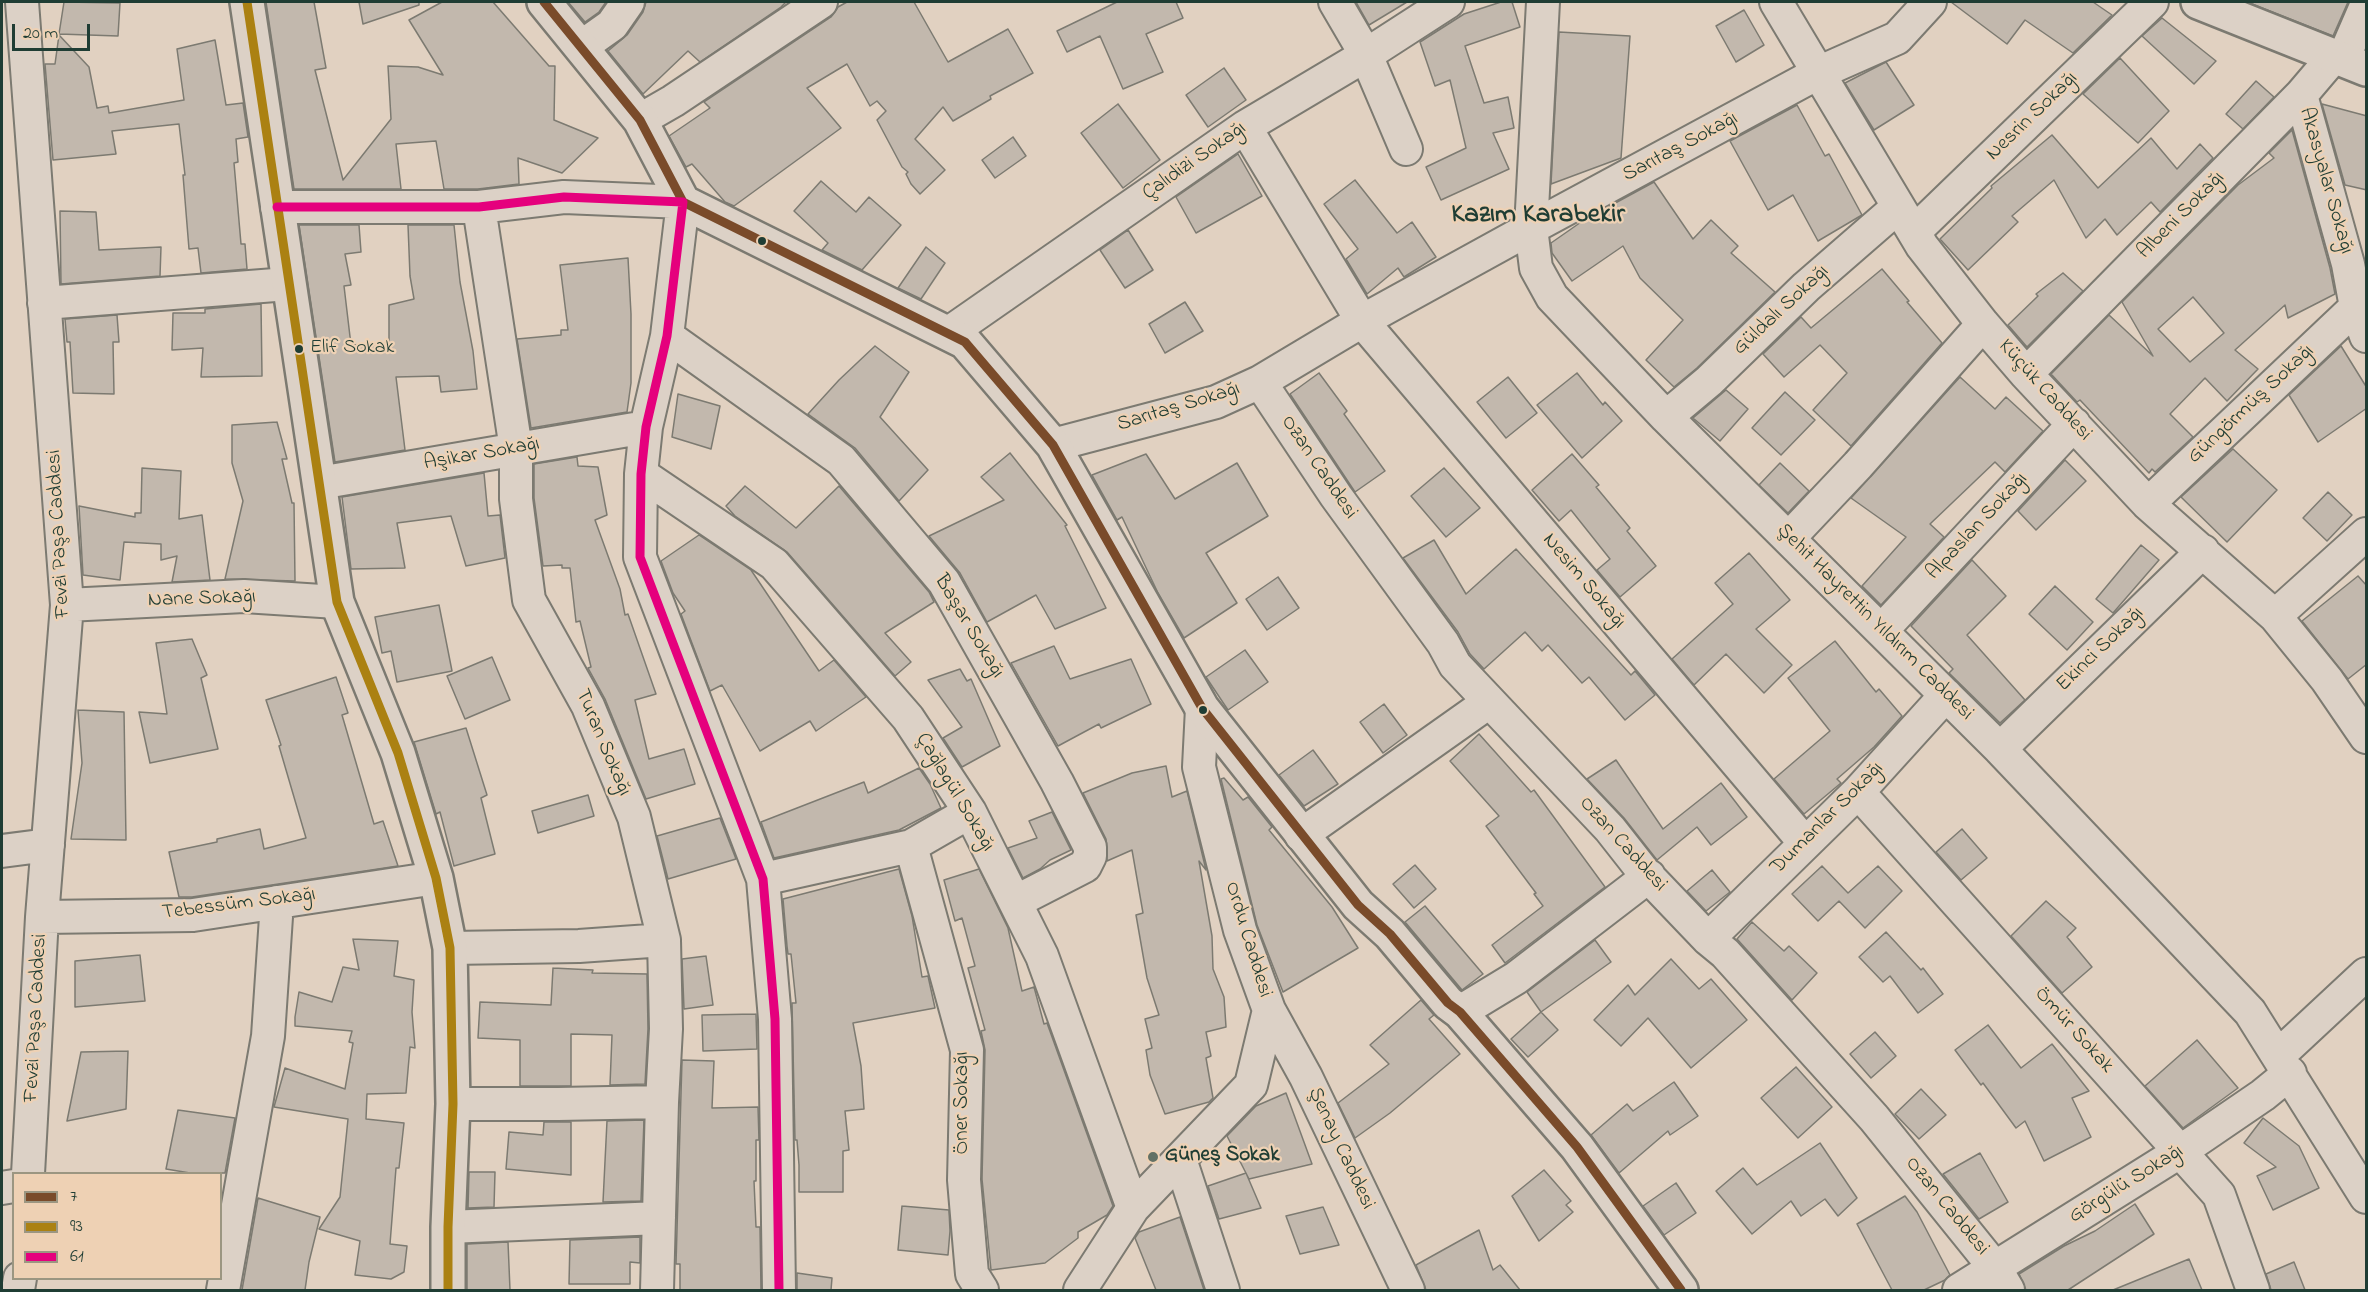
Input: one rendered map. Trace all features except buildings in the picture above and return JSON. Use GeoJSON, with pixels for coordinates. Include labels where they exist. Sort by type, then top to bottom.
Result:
{"type":"FeatureCollection","features":[{"type":"Feature","properties":{"kind":"street","name":"Fevzi Paşa Caddesi"},"geometry":{"type":"LineString","coordinates":[[22,2],[67,605],[42,916],[28,1172]]}},
{"type":"Feature","properties":{"kind":"street"},"geometry":{"type":"LineString","coordinates":[[247,2],[337,602],[398,753],[436,878],[450,948],[453,1104],[448,1290]]}},
{"type":"Feature","properties":{"kind":"street"},"geometry":{"type":"LineString","coordinates":[[544,2],[640,120],[683,201],[667,336],[646,427],[641,474],[640,557],[764,879],[775,1019],[779,1290]]}},
{"type":"Feature","properties":{"kind":"street"},"geometry":{"type":"LineString","coordinates":[[581,47],[612,25],[628,2]]}},
{"type":"Feature","properties":{"kind":"street"},"geometry":{"type":"LineString","coordinates":[[640,120],[673,101],[821,2]]}},
{"type":"Feature","properties":{"kind":"street"},"geometry":{"type":"LineString","coordinates":[[1335,2],[1366,55],[1406,149]]}},
{"type":"Feature","properties":{"kind":"street","name":"Çalıdizi Sokağı"},"geometry":{"type":"LineString","coordinates":[[948,333],[1245,127],[1366,55],[1448,2]]}},
{"type":"Feature","properties":{"kind":"street","name":"Şehit Hayrettin Yıldırım Caddesi"},"geometry":{"type":"LineString","coordinates":[[1543,2],[1531,228],[1536,268],[1552,297],[1666,417],[2000,749],[2250,1012],[2367,1197]]}},
{"type":"Feature","properties":{"kind":"street","name":"Küçük Caddesi"},"geometry":{"type":"LineString","coordinates":[[1776,2],[1922,246],[1983,324],[2026,374],[2148,504],[2203,550],[2275,616],[2327,680],[2367,737]]}},
{"type":"Feature","properties":{"kind":"street","name":"Sarıtaş Sokağı"},"geometry":{"type":"LineString","coordinates":[[1053,446],[1216,402],[1260,382],[1362,321],[1531,228],[1818,74],[1897,38],[1930,2]]}},
{"type":"Feature","properties":{"kind":"street","name":"Nesrin Sokağı"},"geometry":{"type":"LineString","coordinates":[[1906,219],[2152,2]]}},
{"type":"Feature","properties":{"kind":"street"},"geometry":{"type":"LineString","coordinates":[[2198,2],[2348,61]]}},
{"type":"Feature","properties":{"kind":"street","name":"Albeni Sokağı"},"geometry":{"type":"LineString","coordinates":[[2026,374],[2301,95],[2348,61],[2367,6]]}},
{"type":"Feature","properties":{"kind":"street","name":"Akasyalar Sokağı"},"geometry":{"type":"LineString","coordinates":[[2301,95],[2357,268],[2356,307],[2367,336]]}},
{"type":"Feature","properties":{"kind":"street"},"geometry":{"type":"LineString","coordinates":[[1245,127],[1362,321]]}},
{"type":"Feature","properties":{"kind":"street"},"geometry":{"type":"LineString","coordinates":[[277,207],[479,207],[564,197],[683,201],[965,342],[1053,446],[1202,708],[1359,905],[1390,934],[1448,1003],[1460,1012],[1577,1147],[1681,1290]]}},
{"type":"Feature","properties":{"kind":"street","name":"Turan Sokağı"},"geometry":{"type":"LineString","coordinates":[[479,207],[516,449],[516,499],[529,600],[588,706],[634,817],[664,940],[666,1029],[657,1290]]}},
{"type":"Feature","properties":{"kind":"street","name":"Güldalı Sokağı"},"geometry":{"type":"LineString","coordinates":[[1666,417],[1709,381],[1806,286],[1906,219]]}},
{"type":"Feature","properties":{"kind":"street"},"geometry":{"type":"LineString","coordinates":[[44,303],[288,284]]}},
{"type":"Feature","properties":{"kind":"street","name":"Güngörmüş Sokağı"},"geometry":{"type":"LineString","coordinates":[[2148,504],[2356,307]]}},
{"type":"Feature","properties":{"kind":"street","name":"Nesim Sokağı"},"geometry":{"type":"LineString","coordinates":[[1362,321],[1805,843]]}},
{"type":"Feature","properties":{"kind":"street"},"geometry":{"type":"LineString","coordinates":[[1789,538],[1858,465],[1983,324]]}},
{"type":"Feature","properties":{"kind":"street","name":"Başar Sokağı"},"geometry":{"type":"LineString","coordinates":[[667,336],[841,460],[944,582],[1057,782],[1090,847],[1090,856],[1085,866],[1015,902]]}},
{"type":"Feature","properties":{"kind":"street","name":"Ozan Caddesi"},"geometry":{"type":"LineString","coordinates":[[1260,382],[1336,496],[1443,643],[1455,665],[1610,829],[1643,871],[1707,939],[1725,953],[1874,1118],[2002,1279]]}},
{"type":"Feature","properties":{"kind":"street","name":"Alpaslan Sokağı"},"geometry":{"type":"LineString","coordinates":[[1882,630],[2074,424]]}},
{"type":"Feature","properties":{"kind":"street","name":"Aşikar Sokağı"},"geometry":{"type":"LineString","coordinates":[[319,483],[646,427]]}},
{"type":"Feature","properties":{"kind":"street","name":"Çağlagül Sokağı"},"geometry":{"type":"LineString","coordinates":[[641,474],[774,564],[908,718],[970,812],[1042,956],[1133,1208]]}},
{"type":"Feature","properties":{"kind":"street"},"geometry":{"type":"LineString","coordinates":[[2275,616],[2367,534]]}},
{"type":"Feature","properties":{"kind":"street","name":"Ekinci Sokağı"},"geometry":{"type":"LineString","coordinates":[[2000,749],[2203,550]]}},
{"type":"Feature","properties":{"kind":"street","name":"Nane Sokağı"},"geometry":{"type":"LineString","coordinates":[[67,605],[244,596],[337,602]]}},
{"type":"Feature","properties":{"kind":"street","name":"Dumanlar Sokağı"},"geometry":{"type":"LineString","coordinates":[[1707,939],[1858,792],[1946,695]]}},
{"type":"Feature","properties":{"kind":"street"},"geometry":{"type":"LineString","coordinates":[[1301,835],[1489,702]]}},
{"type":"Feature","properties":{"kind":"street","name":"Ordu Caddesi"},"geometry":{"type":"LineString","coordinates":[[1080,1290],[1133,1208],[1251,1085],[1269,1010],[1240,930],[1198,767],[1202,708]]}},
{"type":"Feature","properties":{"kind":"street","name":"Ömür Sokak"},"geometry":{"type":"LineString","coordinates":[[1858,792],[2219,1195],[2253,1290]]}},
{"type":"Feature","properties":{"kind":"street"},"geometry":{"type":"LineString","coordinates":[[764,879],[911,846],[970,812]]}},
{"type":"Feature","properties":{"kind":"street"},"geometry":{"type":"LineString","coordinates":[[2,851],[48,845]]}},
{"type":"Feature","properties":{"kind":"street","name":"Öner Sokağı"},"geometry":{"type":"LineString","coordinates":[[911,846],[967,1050],[964,1180],[972,1274],[982,1290]]}},
{"type":"Feature","properties":{"kind":"street"},"geometry":{"type":"LineString","coordinates":[[1460,1012],[1516,978],[1649,876]]}},
{"type":"Feature","properties":{"kind":"street","name":"Tebessüm Sokağı"},"geometry":{"type":"LineString","coordinates":[[42,916],[193,915],[436,878]]}},
{"type":"Feature","properties":{"kind":"street"},"geometry":{"type":"LineString","coordinates":[[223,1290],[268,1036],[277,903]]}},
{"type":"Feature","properties":{"kind":"street"},"geometry":{"type":"LineString","coordinates":[[450,948],[579,946],[664,940]]}},
{"type":"Feature","properties":{"kind":"street","name":"Görgülü Sokağı"},"geometry":{"type":"LineString","coordinates":[[1959,1290],[2002,1279],[2263,1095],[2284,1064],[2367,974]]}},
{"type":"Feature","properties":{"kind":"street","name":"Şenay Caddesi"},"geometry":{"type":"LineString","coordinates":[[1269,1010],[1306,1077],[1408,1290]]}},
{"type":"Feature","properties":{"kind":"street"},"geometry":{"type":"LineString","coordinates":[[453,1104],[662,1102]]}},
{"type":"Feature","properties":{"kind":"street"},"geometry":{"type":"LineString","coordinates":[[1180,1159],[1223,1290]]}},
{"type":"Feature","properties":{"kind":"street"},"geometry":{"type":"LineString","coordinates":[[448,1227],[658,1218]]}},
{"type":"Feature","properties":{"kind":"transit line","name":"93"},"geometry":{"type":"LineString","coordinates":[[247,2],[337,602],[398,753],[436,878],[450,948],[453,1104],[448,1290]]}},
{"type":"Feature","properties":{"kind":"transit line","name":"7"},"geometry":{"type":"LineString","coordinates":[[544,2],[640,120],[683,202],[965,342],[1053,445],[1202,708],[1358,905],[1390,934],[1448,1003],[1460,1012],[1577,1147],[1681,1290]]}},
{"type":"Feature","properties":{"kind":"transit line","name":"61"},"geometry":{"type":"LineString","coordinates":[[277,207],[479,207],[564,197],[683,202],[667,336],[646,427],[641,474],[640,557],[763,879],[775,1019],[779,1290]]}},
{"type":"Feature","properties":{"kind":"place","name":"Elif Sokak"},"geometry":{"type":"Point","coordinates":[299,349]}},
{"type":"Feature","properties":{"kind":"place","name":"Güneş Sokak"},"geometry":{"type":"Point","coordinates":[1153,1157]}},
{"type":"Feature","properties":{"kind":"district","name":"Kazım Karabekir"},"geometry":{"type":"Point","coordinates":[1538,217]}}]}
